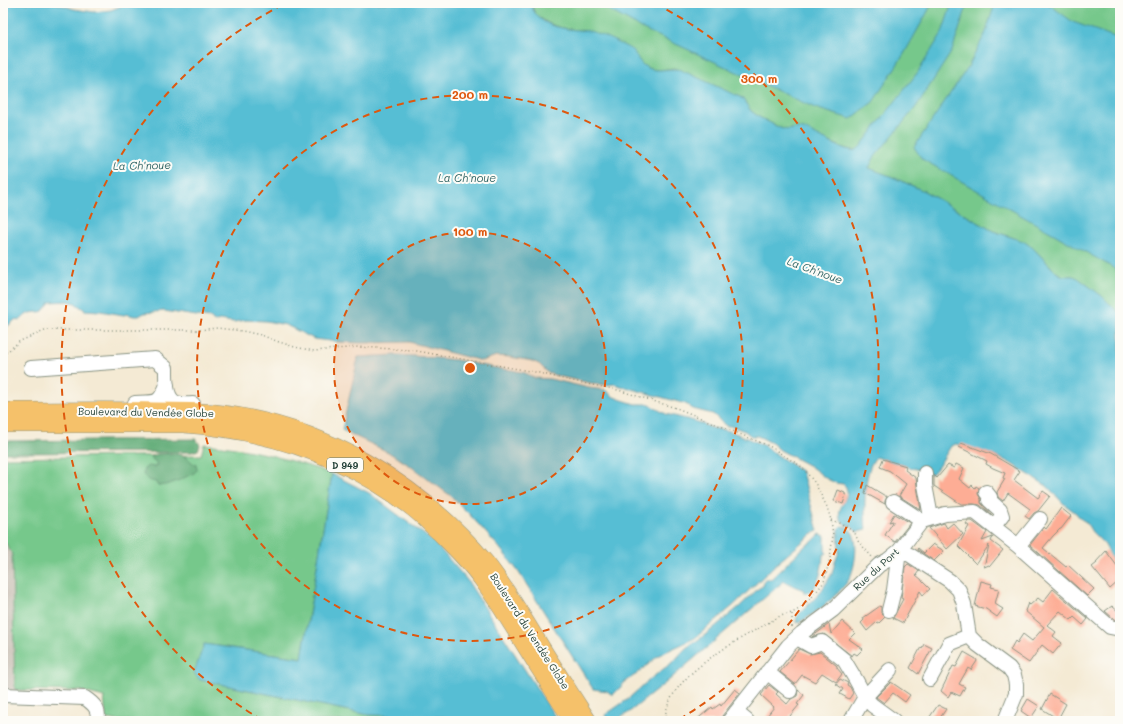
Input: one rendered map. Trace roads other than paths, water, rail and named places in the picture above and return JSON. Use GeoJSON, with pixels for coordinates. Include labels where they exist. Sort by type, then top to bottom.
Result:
{"type":"FeatureCollection","features":[{"type":"Feature","properties":{"kind":"main road","name":"Boulevard du Vendée Globe"},"geometry":{"type":"LineString","coordinates":[[3,411],[118,410],[215,413],[253,419],[274,425],[346,451],[397,481],[445,519],[466,540],[506,590],[588,721]]}},
{"type":"Feature","properties":{"kind":"main road","name":"Boulevard du Vendée Globe"},"geometry":{"type":"LineString","coordinates":[[3,424],[183,424],[207,426],[231,429],[268,437],[293,444],[340,462],[389,491],[415,510],[459,551],[496,598],[573,721]]}},
{"type":"Feature","properties":{"kind":"street"},"geometry":{"type":"LineString","coordinates":[[31,368],[156,360],[166,368],[169,397],[176,403],[199,404],[215,413]]}},
{"type":"Feature","properties":{"kind":"street"},"geometry":{"type":"LineString","coordinates":[[118,410],[136,403],[153,403],[159,400],[167,385]]}},
{"type":"Feature","properties":{"kind":"street"},"geometry":{"type":"LineString","coordinates":[[925,474],[926,519]]}},
{"type":"Feature","properties":{"kind":"street"},"geometry":{"type":"LineString","coordinates":[[986,492],[990,497],[989,500],[1000,510],[1002,516],[994,526]]}},
{"type":"Feature","properties":{"kind":"street"},"geometry":{"type":"LineString","coordinates":[[893,502],[926,519],[945,514],[975,512],[1018,546],[1110,627],[1120,629]]}},
{"type":"Feature","properties":{"kind":"street","name":"Rue du Port"},"geometry":{"type":"LineString","coordinates":[[738,718],[767,672],[788,646],[833,610],[879,565],[899,551],[926,519]]}},
{"type":"Feature","properties":{"kind":"street"},"geometry":{"type":"LineString","coordinates":[[1018,546],[1040,519]]}},
{"type":"Feature","properties":{"kind":"street"},"geometry":{"type":"LineString","coordinates":[[890,610],[899,551],[910,555],[950,581],[959,590],[964,604],[969,636],[978,645],[1009,668],[1014,675],[1016,694],[1005,721]]}},
{"type":"Feature","properties":{"kind":"street"},"geometry":{"type":"LineString","coordinates":[[930,679],[948,644],[969,636]]}},
{"type":"Feature","properties":{"kind":"street"},"geometry":{"type":"LineString","coordinates":[[797,638],[811,646],[822,642],[844,660],[865,697],[872,705],[894,721]]}},
{"type":"Feature","properties":{"kind":"street"},"geometry":{"type":"LineString","coordinates":[[852,718],[865,697],[890,670]]}},
{"type":"Feature","properties":{"kind":"street"},"geometry":{"type":"LineString","coordinates":[[767,672],[790,691]]}},
{"type":"Feature","properties":{"kind":"street"},"geometry":{"type":"LineString","coordinates":[[3,696],[85,698],[93,704],[98,711],[97,721]]}},
{"type":"Feature","properties":{"kind":"water","name":"La Ch'noue"},"geometry":{"type":"Polygon","coordinates":[[[3,3],[55,3],[74,9],[94,12],[111,10],[129,3],[531,3],[535,13],[549,24],[567,29],[589,31],[601,35],[632,50],[641,63],[651,69],[681,70],[742,98],[751,111],[780,128],[788,130],[797,128],[804,129],[846,149],[857,150],[918,72],[942,33],[952,3],[968,3],[952,51],[916,107],[874,158],[869,168],[924,191],[993,231],[1023,241],[1032,247],[1056,272],[1063,276],[1073,276],[1078,278],[1102,296],[1120,314],[1120,570],[1105,545],[1092,532],[1086,522],[1064,504],[1047,486],[1007,461],[976,449],[956,444],[951,446],[932,474],[876,457],[869,471],[865,492],[866,530],[857,532],[851,526],[846,525],[842,521],[839,514],[847,495],[846,487],[843,484],[827,479],[810,466],[780,450],[772,443],[758,436],[751,436],[745,431],[731,426],[726,426],[713,414],[693,409],[686,404],[614,384],[606,385],[590,383],[562,377],[548,373],[539,364],[532,361],[496,356],[482,361],[409,342],[360,343],[314,339],[286,325],[266,321],[246,320],[234,322],[219,320],[214,322],[210,318],[164,311],[144,313],[139,316],[134,316],[85,310],[69,301],[50,302],[43,311],[28,314],[18,321],[16,319],[3,330],[3,3]]]}},
{"type":"Feature","properties":{"kind":"water"},"geometry":{"type":"Polygon","coordinates":[[[596,3],[932,3],[904,54],[873,102],[851,119],[815,108],[641,28],[596,3]]]}},
{"type":"Feature","properties":{"kind":"water"},"geometry":{"type":"Polygon","coordinates":[[[995,3],[1047,3],[1073,22],[1120,39],[1120,274],[1112,267],[922,159],[914,147],[968,67],[986,32],[995,3]]]}},
{"type":"Feature","properties":{"kind":"water"},"geometry":{"type":"Polygon","coordinates":[[[396,355],[457,360],[525,373],[535,378],[550,379],[605,390],[614,397],[622,400],[635,404],[648,404],[666,414],[694,421],[712,428],[730,431],[763,445],[802,472],[818,531],[813,533],[775,565],[734,605],[695,638],[659,655],[637,674],[627,680],[614,694],[607,691],[593,689],[518,571],[499,547],[469,514],[451,496],[409,465],[388,452],[342,430],[358,357],[396,355]]]}},
{"type":"Feature","properties":{"kind":"water"},"geometry":{"type":"Polygon","coordinates":[[[332,474],[369,493],[434,542],[467,580],[558,721],[459,721],[444,717],[369,715],[200,680],[194,673],[204,644],[302,658],[332,474]]]}},
{"type":"Feature","properties":{"kind":"water"},"geometry":{"type":"Polygon","coordinates":[[[841,526],[848,528],[855,540],[855,558],[851,575],[844,587],[831,599],[809,616],[796,623],[799,614],[820,593],[832,574],[839,552],[838,529],[841,526]]]}},
{"type":"Feature","properties":{"kind":"water"},"geometry":{"type":"Polygon","coordinates":[[[820,534],[825,536],[825,551],[827,553],[823,555],[818,579],[810,592],[804,593],[804,590],[784,581],[668,681],[628,713],[615,721],[607,721],[605,715],[628,699],[649,680],[674,661],[686,648],[705,635],[739,607],[764,585],[763,582],[765,579],[771,579],[805,546],[812,542],[820,534]]]}}]}
